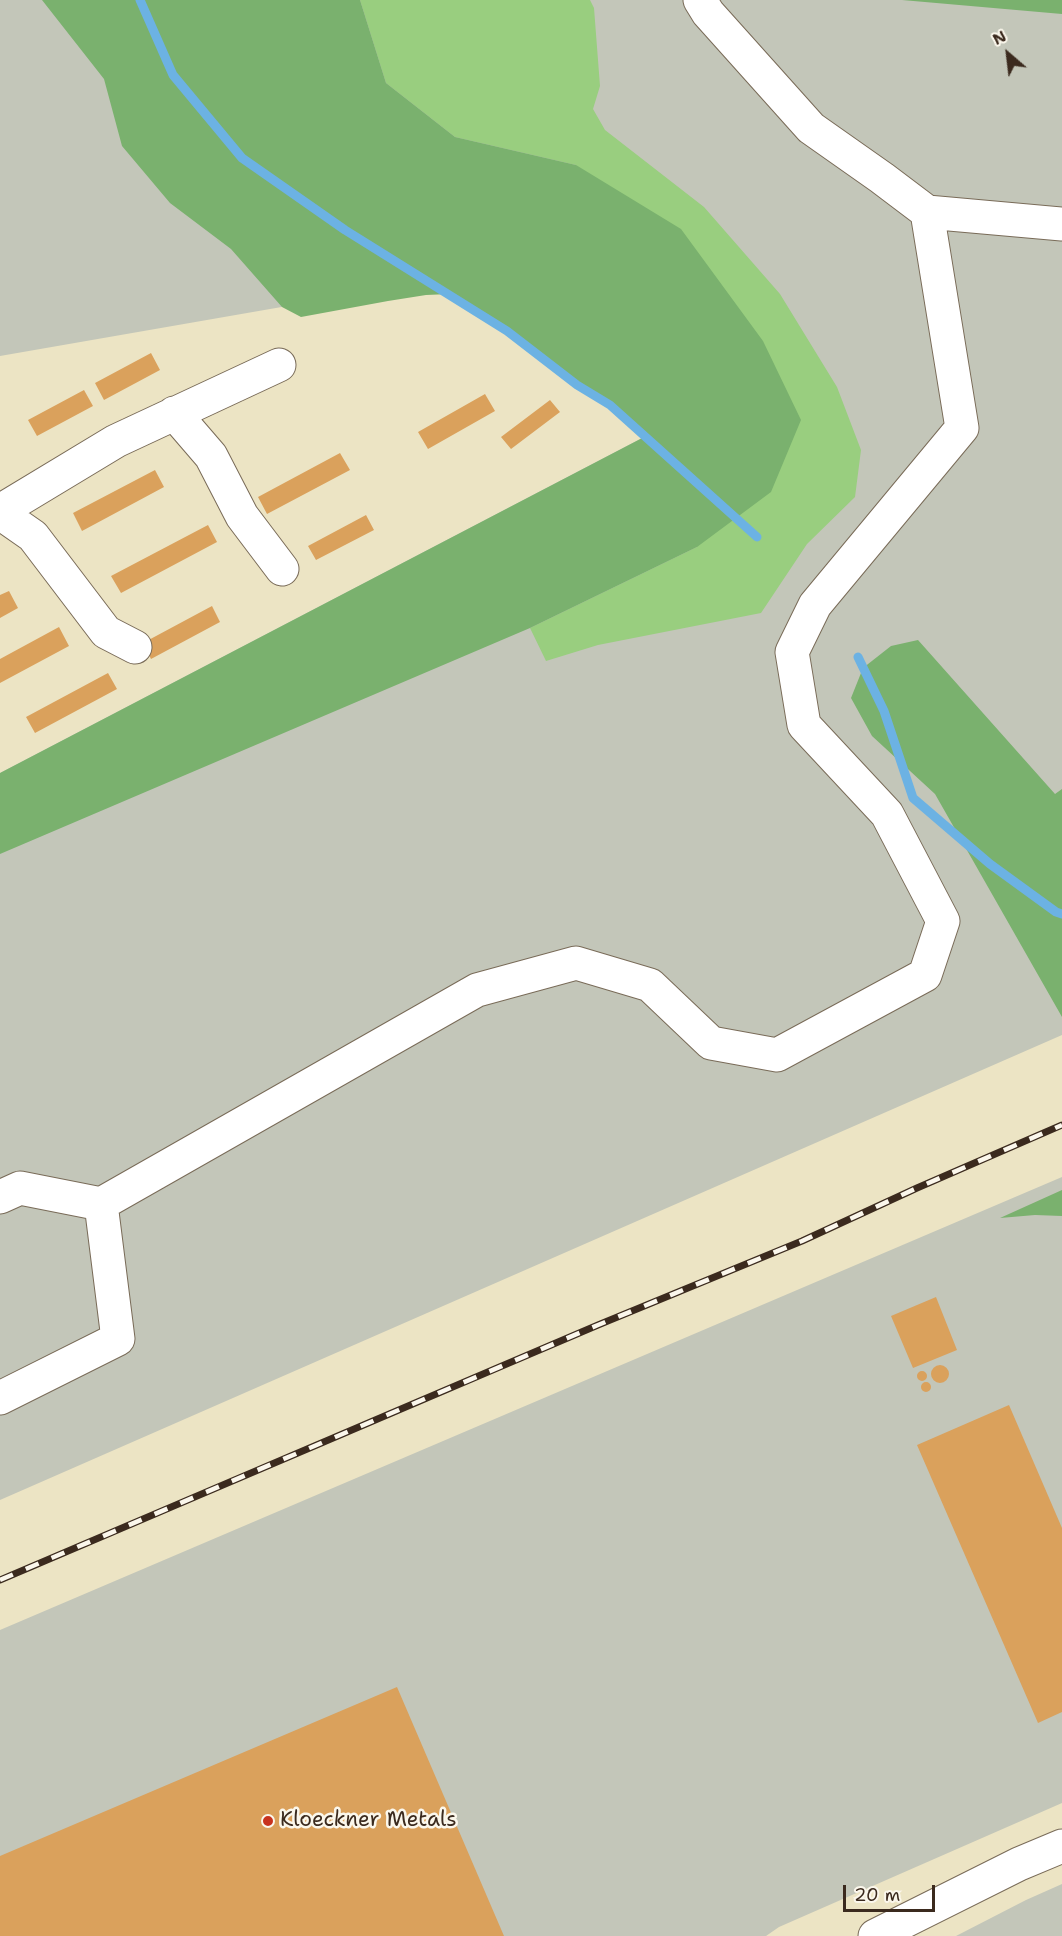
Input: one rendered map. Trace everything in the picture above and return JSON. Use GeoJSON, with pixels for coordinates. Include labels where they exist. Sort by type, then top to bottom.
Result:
{"type":"FeatureCollection","features":[{"type":"Feature","properties":{"kind":"street"},"geometry":{"type":"LineString","coordinates":[[700,0],[708,13],[811,128],[927,212],[1062,224]]}},
{"type":"Feature","properties":{"kind":"street"},"geometry":{"type":"LineString","coordinates":[[0,1197],[20,1188],[101,1204],[477,990],[576,963],[650,985],[711,1043],[777,1055],[925,975],[943,921],[886,814],[804,724],[792,652],[815,605],[962,428],[927,212]]}},
{"type":"Feature","properties":{"kind":"street"},"geometry":{"type":"LineString","coordinates":[[135,647],[106,632],[33,536],[0,512],[116,441],[279,365]]}},
{"type":"Feature","properties":{"kind":"street"},"geometry":{"type":"LineString","coordinates":[[174,413],[211,456],[242,516],[282,569]]}},
{"type":"Feature","properties":{"kind":"street"},"geometry":{"type":"LineString","coordinates":[[0,1398],[118,1339],[101,1204]]}},
{"type":"Feature","properties":{"kind":"street"},"geometry":{"type":"LineString","coordinates":[[874,1936],[1062,1846]]}},
{"type":"Feature","properties":{"kind":"shaded area"},"geometry":{"type":"Polygon","coordinates":[[[0,0],[1062,0],[1062,1035],[0,1500],[0,773],[646,436],[610,405],[507,331],[431,281],[0,356],[0,0]]]}},
{"type":"Feature","properties":{"kind":"shaded area"},"geometry":{"type":"Polygon","coordinates":[[[1062,1177],[1062,1803],[779,1927],[766,1936],[0,1936],[0,1630],[1062,1177]]]}},
{"type":"Feature","properties":{"kind":"shaded area"},"geometry":{"type":"Polygon","coordinates":[[[1062,1884],[1062,1936],[956,1936],[1026,1900],[1062,1884]]]}},
{"type":"Feature","properties":{"kind":"green space"},"geometry":{"type":"Polygon","coordinates":[[[42,0],[360,0],[386,83],[455,137],[576,165],[681,229],[763,341],[801,420],[771,492],[697,547],[530,628],[0,854],[0,773],[646,436],[610,405],[507,331],[450,294],[426,295],[301,317],[282,307],[231,249],[170,203],[122,146],[104,79],[42,0]]]}},
{"type":"Feature","properties":{"kind":"green space"},"geometry":{"type":"Polygon","coordinates":[[[360,0],[590,0],[594,8],[600,86],[593,109],[605,130],[704,207],[780,294],[837,387],[861,450],[855,497],[807,544],[761,613],[598,645],[546,661],[530,628],[697,547],[576,165],[455,137],[386,83],[360,0]]]}},
{"type":"Feature","properties":{"kind":"green space"},"geometry":{"type":"Polygon","coordinates":[[[902,0],[1062,0],[1062,14],[902,0]]]}},
{"type":"Feature","properties":{"kind":"green space"},"geometry":{"type":"Polygon","coordinates":[[[918,640],[1055,794],[1062,789],[1062,1017],[935,794],[872,736],[851,698],[863,668],[891,646],[918,640]]]}},
{"type":"Feature","properties":{"kind":"green space"},"geometry":{"type":"Polygon","coordinates":[[[1062,1190],[1062,1216],[1035,1215],[1000,1218],[1062,1190]]]}},
{"type":"Feature","properties":{"kind":"building"},"geometry":{"type":"Polygon","coordinates":[[[151,353],[160,370],[104,400],[95,383],[151,353]]]}},
{"type":"Feature","properties":{"kind":"building"},"geometry":{"type":"Polygon","coordinates":[[[84,390],[93,406],[37,436],[28,420],[84,390]]]}},
{"type":"Feature","properties":{"kind":"building"},"geometry":{"type":"Polygon","coordinates":[[[485,394],[495,411],[428,449],[418,432],[485,394]]]}},
{"type":"Feature","properties":{"kind":"building"},"geometry":{"type":"Polygon","coordinates":[[[550,400],[560,412],[511,449],[501,437],[550,400]]]}},
{"type":"Feature","properties":{"kind":"building"},"geometry":{"type":"Polygon","coordinates":[[[340,453],[350,470],[267,514],[258,497],[340,453]]]}},
{"type":"Feature","properties":{"kind":"building"},"geometry":{"type":"Polygon","coordinates":[[[155,470],[164,487],[82,531],[73,513],[155,470]]]}},
{"type":"Feature","properties":{"kind":"building"},"geometry":{"type":"Polygon","coordinates":[[[366,515],[374,530],[316,560],[308,546],[366,515]]]}},
{"type":"Feature","properties":{"kind":"building"},"geometry":{"type":"Polygon","coordinates":[[[208,525],[217,542],[121,593],[111,576],[208,525]]]}},
{"type":"Feature","properties":{"kind":"building"},"geometry":{"type":"Polygon","coordinates":[[[9,591],[18,608],[0,618],[0,595],[9,591]]]}},
{"type":"Feature","properties":{"kind":"building"},"geometry":{"type":"Polygon","coordinates":[[[212,606],[220,622],[151,659],[143,643],[212,606]]]}},
{"type":"Feature","properties":{"kind":"building"},"geometry":{"type":"Polygon","coordinates":[[[59,627],[69,646],[0,683],[0,659],[59,627]]]}},
{"type":"Feature","properties":{"kind":"building"},"geometry":{"type":"Polygon","coordinates":[[[108,673],[117,689],[35,733],[26,717],[108,673]]]}},
{"type":"Feature","properties":{"kind":"building"},"geometry":{"type":"Polygon","coordinates":[[[936,1297],[957,1350],[913,1368],[891,1316],[936,1297]]]}},
{"type":"Feature","properties":{"kind":"building"},"geometry":{"type":"Polygon","coordinates":[[[940,1365],[947,1367],[949,1374],[947,1381],[940,1383],[933,1381],[931,1374],[933,1367],[940,1365]]]}},
{"type":"Feature","properties":{"kind":"building"},"geometry":{"type":"Polygon","coordinates":[[[922,1371],[926,1372],[926,1380],[922,1381],[918,1380],[917,1376],[918,1372],[922,1371]]]}},
{"type":"Feature","properties":{"kind":"building"},"geometry":{"type":"Polygon","coordinates":[[[926,1382],[930,1383],[930,1391],[926,1392],[922,1391],[921,1387],[922,1383],[926,1382]]]}},
{"type":"Feature","properties":{"kind":"building"},"geometry":{"type":"Polygon","coordinates":[[[1009,1405],[1062,1528],[1062,1712],[1038,1723],[917,1445],[1009,1405]]]}},
{"type":"Feature","properties":{"kind":"building","name":"Kloeckner Metals"},"geometry":{"type":"Polygon","coordinates":[[[397,1687],[504,1936],[0,1936],[0,1856],[397,1687]]]}},
{"type":"Feature","properties":{"kind":"waterway"},"geometry":{"type":"LineString","coordinates":[[140,0],[173,75],[242,158],[345,230],[507,331],[577,385],[610,405],[757,537]]}},
{"type":"Feature","properties":{"kind":"waterway"},"geometry":{"type":"LineString","coordinates":[[858,657],[884,711],[913,798],[990,864],[1062,914]]}},
{"type":"Feature","properties":{"kind":"railway"},"geometry":{"type":"LineString","coordinates":[[0,1580],[598,1325],[802,1241],[1062,1125]]}},
{"type":"Feature","properties":{"kind":"place","name":"Kloeckner Metals"},"geometry":{"type":"Point","coordinates":[268,1821]}}]}
